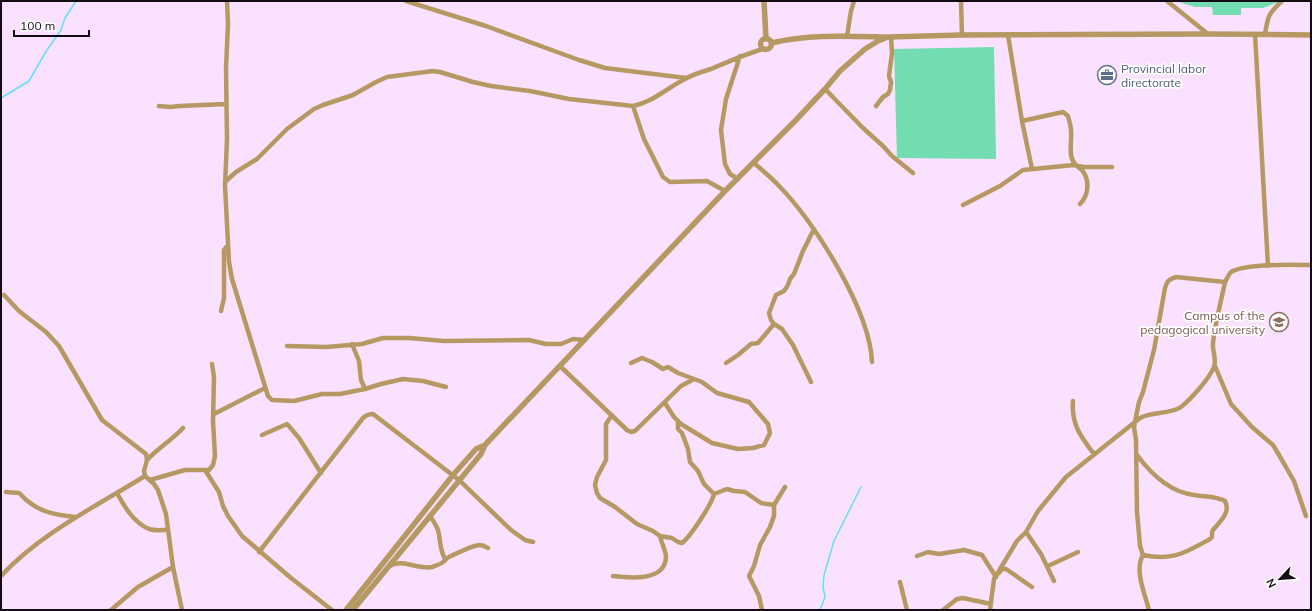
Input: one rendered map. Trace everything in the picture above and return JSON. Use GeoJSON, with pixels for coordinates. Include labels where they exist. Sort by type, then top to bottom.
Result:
{"type":"FeatureCollection","features":[{"type":"Feature","properties":{"kind":"street"},"geometry":{"type":"LineString","coordinates":[[227,1],[226,181],[229,262],[232,279],[268,396],[272,400],[290,401],[322,394],[340,394],[403,379],[422,381],[446,387]]}},
{"type":"Feature","properties":{"kind":"street"},"geometry":{"type":"LineString","coordinates":[[406,1],[486,26],[605,68],[686,78]]}},
{"type":"Feature","properties":{"kind":"street"},"geometry":{"type":"LineString","coordinates":[[764,1],[766,39]]}},
{"type":"Feature","properties":{"kind":"street"},"geometry":{"type":"LineString","coordinates":[[847,36],[850,11],[854,1]]}},
{"type":"Feature","properties":{"kind":"street"},"geometry":{"type":"LineString","coordinates":[[962,1],[962,35]]}},
{"type":"Feature","properties":{"kind":"street"},"geometry":{"type":"LineString","coordinates":[[1167,1],[1208,34]]}},
{"type":"Feature","properties":{"kind":"street"},"geometry":{"type":"LineString","coordinates":[[1265,34],[1270,12],[1282,1]]}},
{"type":"Feature","properties":{"kind":"street"},"geometry":{"type":"LineString","coordinates":[[771,43],[791,38],[847,36],[890,37],[962,35],[1208,34],[1311,35]]}},
{"type":"Feature","properties":{"kind":"street"},"geometry":{"type":"LineString","coordinates":[[1255,34],[1268,266]]}},
{"type":"Feature","properties":{"kind":"street"},"geometry":{"type":"LineString","coordinates":[[1008,35],[1022,121],[1032,169]]}},
{"type":"Feature","properties":{"kind":"street"},"geometry":{"type":"LineString","coordinates":[[353,610],[481,454],[485,445],[825,89],[840,71],[864,49],[890,37]]}},
{"type":"Feature","properties":{"kind":"street"},"geometry":{"type":"LineString","coordinates":[[876,106],[890,90],[892,53],[890,37]]}},
{"type":"Feature","properties":{"kind":"street"},"geometry":{"type":"LineString","coordinates":[[766,39],[771,43]]}},
{"type":"Feature","properties":{"kind":"street"},"geometry":{"type":"LineString","coordinates":[[763,49],[761,43],[762,40],[766,39]]}},
{"type":"Feature","properties":{"kind":"street"},"geometry":{"type":"LineString","coordinates":[[226,181],[236,172],[257,159],[287,129],[305,115],[323,105],[353,95],[387,77],[433,71],[491,86],[530,91],[569,99],[633,106],[653,99],[686,78],[740,56],[763,49],[769,49],[771,43]]}},
{"type":"Feature","properties":{"kind":"street"},"geometry":{"type":"LineString","coordinates":[[738,179],[730,174],[725,164],[721,130],[726,99],[740,56]]}},
{"type":"Feature","properties":{"kind":"street"},"geometry":{"type":"LineString","coordinates":[[825,89],[863,128],[912,173]]}},
{"type":"Feature","properties":{"kind":"street"},"geometry":{"type":"LineString","coordinates":[[159,106],[170,107],[226,104]]}},
{"type":"Feature","properties":{"kind":"street"},"geometry":{"type":"LineString","coordinates":[[633,106],[644,139],[665,179],[670,182],[707,181],[725,192]]}},
{"type":"Feature","properties":{"kind":"street"},"geometry":{"type":"LineString","coordinates":[[1022,121],[1063,112],[1068,116],[1071,130],[1071,158],[1074,165],[1081,170],[1085,176],[1088,190],[1086,196],[1080,204]]}},
{"type":"Feature","properties":{"kind":"street"},"geometry":{"type":"LineString","coordinates":[[754,163],[780,186],[802,212],[834,260],[858,309],[870,341],[872,362]]}},
{"type":"Feature","properties":{"kind":"street"},"geometry":{"type":"LineString","coordinates":[[964,205],[995,189],[1023,170],[1074,165],[1083,167],[1112,167]]}},
{"type":"Feature","properties":{"kind":"street"},"geometry":{"type":"LineString","coordinates":[[811,382],[789,338],[782,329],[774,324],[769,316],[769,310],[776,294],[784,291],[788,285],[814,229]]}},
{"type":"Feature","properties":{"kind":"street"},"geometry":{"type":"LineString","coordinates":[[221,310],[224,298],[224,250],[228,245]]}},
{"type":"Feature","properties":{"kind":"street"},"geometry":{"type":"LineString","coordinates":[[1306,516],[1294,481],[1273,445],[1252,427],[1231,404],[1215,366],[1213,344],[1225,282],[1230,274],[1240,268],[1311,265]]}},
{"type":"Feature","properties":{"kind":"street"},"geometry":{"type":"LineString","coordinates":[[1149,610],[1140,567],[1140,560],[1143,555],[1140,546],[1137,512],[1134,422],[1154,350],[1166,283],[1170,278],[1176,277],[1225,282]]}},
{"type":"Feature","properties":{"kind":"street"},"geometry":{"type":"LineString","coordinates":[[4,295],[19,311],[53,339],[66,355],[102,420],[144,453],[147,460]]}},
{"type":"Feature","properties":{"kind":"street"},"geometry":{"type":"LineString","coordinates":[[726,363],[751,344],[758,343],[774,324]]}},
{"type":"Feature","properties":{"kind":"street"},"geometry":{"type":"LineString","coordinates":[[287,346],[326,347],[370,342],[383,338],[410,338],[444,341],[529,340],[546,344],[561,344],[573,339],[585,340]]}},
{"type":"Feature","properties":{"kind":"street"},"geometry":{"type":"LineString","coordinates":[[352,344],[359,361],[361,380],[365,389]]}},
{"type":"Feature","properties":{"kind":"street"},"geometry":{"type":"LineString","coordinates":[[631,362],[642,358],[663,369],[668,366],[678,373],[702,382],[717,393],[749,402],[768,424],[770,434],[764,445],[738,450],[708,441],[678,421],[665,403]]}},
{"type":"Feature","properties":{"kind":"street"},"geometry":{"type":"LineString","coordinates":[[150,480],[185,470],[209,470],[213,465],[215,456],[214,378],[212,364]]}},
{"type":"Feature","properties":{"kind":"street"},"geometry":{"type":"LineString","coordinates":[[560,366],[627,430],[631,432],[635,431],[681,386],[694,379]]}},
{"type":"Feature","properties":{"kind":"street"},"geometry":{"type":"LineString","coordinates":[[990,610],[995,579],[1004,562],[1017,541],[1026,532],[1038,511],[1066,477],[1146,414],[1174,410],[1181,406],[1198,390],[1215,366]]}},
{"type":"Feature","properties":{"kind":"street"},"geometry":{"type":"LineString","coordinates":[[214,414],[265,388]]}},
{"type":"Feature","properties":{"kind":"street"},"geometry":{"type":"LineString","coordinates":[[1073,401],[1073,412],[1078,432],[1094,454]]}},
{"type":"Feature","properties":{"kind":"street"},"geometry":{"type":"LineString","coordinates":[[259,552],[363,418],[370,414],[373,414],[453,475],[511,530],[525,540],[533,542]]}},
{"type":"Feature","properties":{"kind":"street"},"geometry":{"type":"LineString","coordinates":[[612,415],[606,424],[606,460],[596,477],[595,485],[600,498],[615,507],[637,524],[660,536],[672,538],[682,543],[713,500],[714,494]]}},
{"type":"Feature","properties":{"kind":"street"},"geometry":{"type":"LineString","coordinates":[[678,421],[678,429],[682,432],[688,449],[689,459],[698,471],[704,484],[714,494]]}},
{"type":"Feature","properties":{"kind":"street"},"geometry":{"type":"LineString","coordinates":[[262,435],[287,424],[303,444],[321,473]]}},
{"type":"Feature","properties":{"kind":"street"},"geometry":{"type":"LineString","coordinates":[[144,476],[147,460],[183,428]]}},
{"type":"Feature","properties":{"kind":"street"},"geometry":{"type":"LineString","coordinates":[[346,610],[453,475],[476,449],[485,445]]}},
{"type":"Feature","properties":{"kind":"street"},"geometry":{"type":"LineString","coordinates":[[1136,455],[1164,484],[1186,494],[1202,497],[1218,497],[1225,500],[1227,507],[1226,514],[1212,532],[1212,538],[1189,551],[1169,557],[1143,555]]}},
{"type":"Feature","properties":{"kind":"street"},"geometry":{"type":"LineString","coordinates":[[206,470],[219,492],[223,506],[235,528],[242,536],[259,552],[332,610]]}},
{"type":"Feature","properties":{"kind":"street"},"geometry":{"type":"LineString","coordinates":[[144,476],[154,484],[161,498],[166,514],[173,567],[182,610]]}},
{"type":"Feature","properties":{"kind":"street"},"geometry":{"type":"LineString","coordinates":[[1,576],[24,554],[75,517],[144,476]]}},
{"type":"Feature","properties":{"kind":"street"},"geometry":{"type":"LineString","coordinates":[[762,610],[759,596],[749,576],[754,566],[760,545],[774,516],[774,505],[785,487]]}},
{"type":"Feature","properties":{"kind":"street"},"geometry":{"type":"LineString","coordinates":[[714,494],[727,489],[745,492],[761,503],[774,505]]}},
{"type":"Feature","properties":{"kind":"street"},"geometry":{"type":"LineString","coordinates":[[6,492],[20,493],[38,509],[52,514],[75,517]]}},
{"type":"Feature","properties":{"kind":"street"},"geometry":{"type":"LineString","coordinates":[[117,493],[125,506],[142,525],[154,530],[168,530]]}},
{"type":"Feature","properties":{"kind":"street"},"geometry":{"type":"LineString","coordinates":[[432,501],[437,506]]}},
{"type":"Feature","properties":{"kind":"street"},"geometry":{"type":"LineString","coordinates":[[430,515],[438,530],[440,547],[445,559]]}},
{"type":"Feature","properties":{"kind":"street"},"geometry":{"type":"LineString","coordinates":[[1026,532],[1034,542],[1048,566],[1054,581]]}},
{"type":"Feature","properties":{"kind":"street"},"geometry":{"type":"LineString","coordinates":[[613,576],[645,578],[663,567],[666,557],[660,536]]}},
{"type":"Feature","properties":{"kind":"street"},"geometry":{"type":"LineString","coordinates":[[388,567],[397,563],[412,566],[432,567],[443,563],[445,559],[479,545],[488,548]]}},
{"type":"Feature","properties":{"kind":"street"},"geometry":{"type":"LineString","coordinates":[[917,556],[928,552],[939,554],[964,550],[978,553],[982,555],[995,579]]}},
{"type":"Feature","properties":{"kind":"street"},"geometry":{"type":"LineString","coordinates":[[1048,566],[1078,552]]}},
{"type":"Feature","properties":{"kind":"street"},"geometry":{"type":"LineString","coordinates":[[111,610],[138,586],[173,567]]}},
{"type":"Feature","properties":{"kind":"street"},"geometry":{"type":"LineString","coordinates":[[995,579],[1000,570],[1006,569],[1032,587]]}},
{"type":"Feature","properties":{"kind":"street"},"geometry":{"type":"LineString","coordinates":[[900,582],[907,610]]}},
{"type":"Feature","properties":{"kind":"street"},"geometry":{"type":"LineString","coordinates":[[943,610],[957,598],[991,604]]}},
{"type":"Feature","properties":{"kind":"green space"},"geometry":{"type":"Polygon","coordinates":[[[1176,1],[1281,1],[1263,8],[1241,8],[1241,15],[1213,15],[1212,7],[1195,7],[1176,1]]]}},
{"type":"Feature","properties":{"kind":"green space"},"geometry":{"type":"Polygon","coordinates":[[[994,47],[996,159],[897,158],[894,49],[994,47]]]}},
{"type":"Feature","properties":{"kind":"waterway"},"geometry":{"type":"LineString","coordinates":[[1,98],[29,81],[47,50],[61,30],[65,18],[76,1]]}},
{"type":"Feature","properties":{"kind":"waterway"},"geometry":{"type":"LineString","coordinates":[[820,610],[825,597],[823,587],[824,575],[834,541],[861,487]]}},
{"type":"Feature","properties":{"kind":"place","name":"Provincial labor directorate"},"geometry":{"type":"Point","coordinates":[1107,75]}},
{"type":"Feature","properties":{"kind":"place","name":"Campus of the pedagogical university"},"geometry":{"type":"Point","coordinates":[1279,322]}}]}
